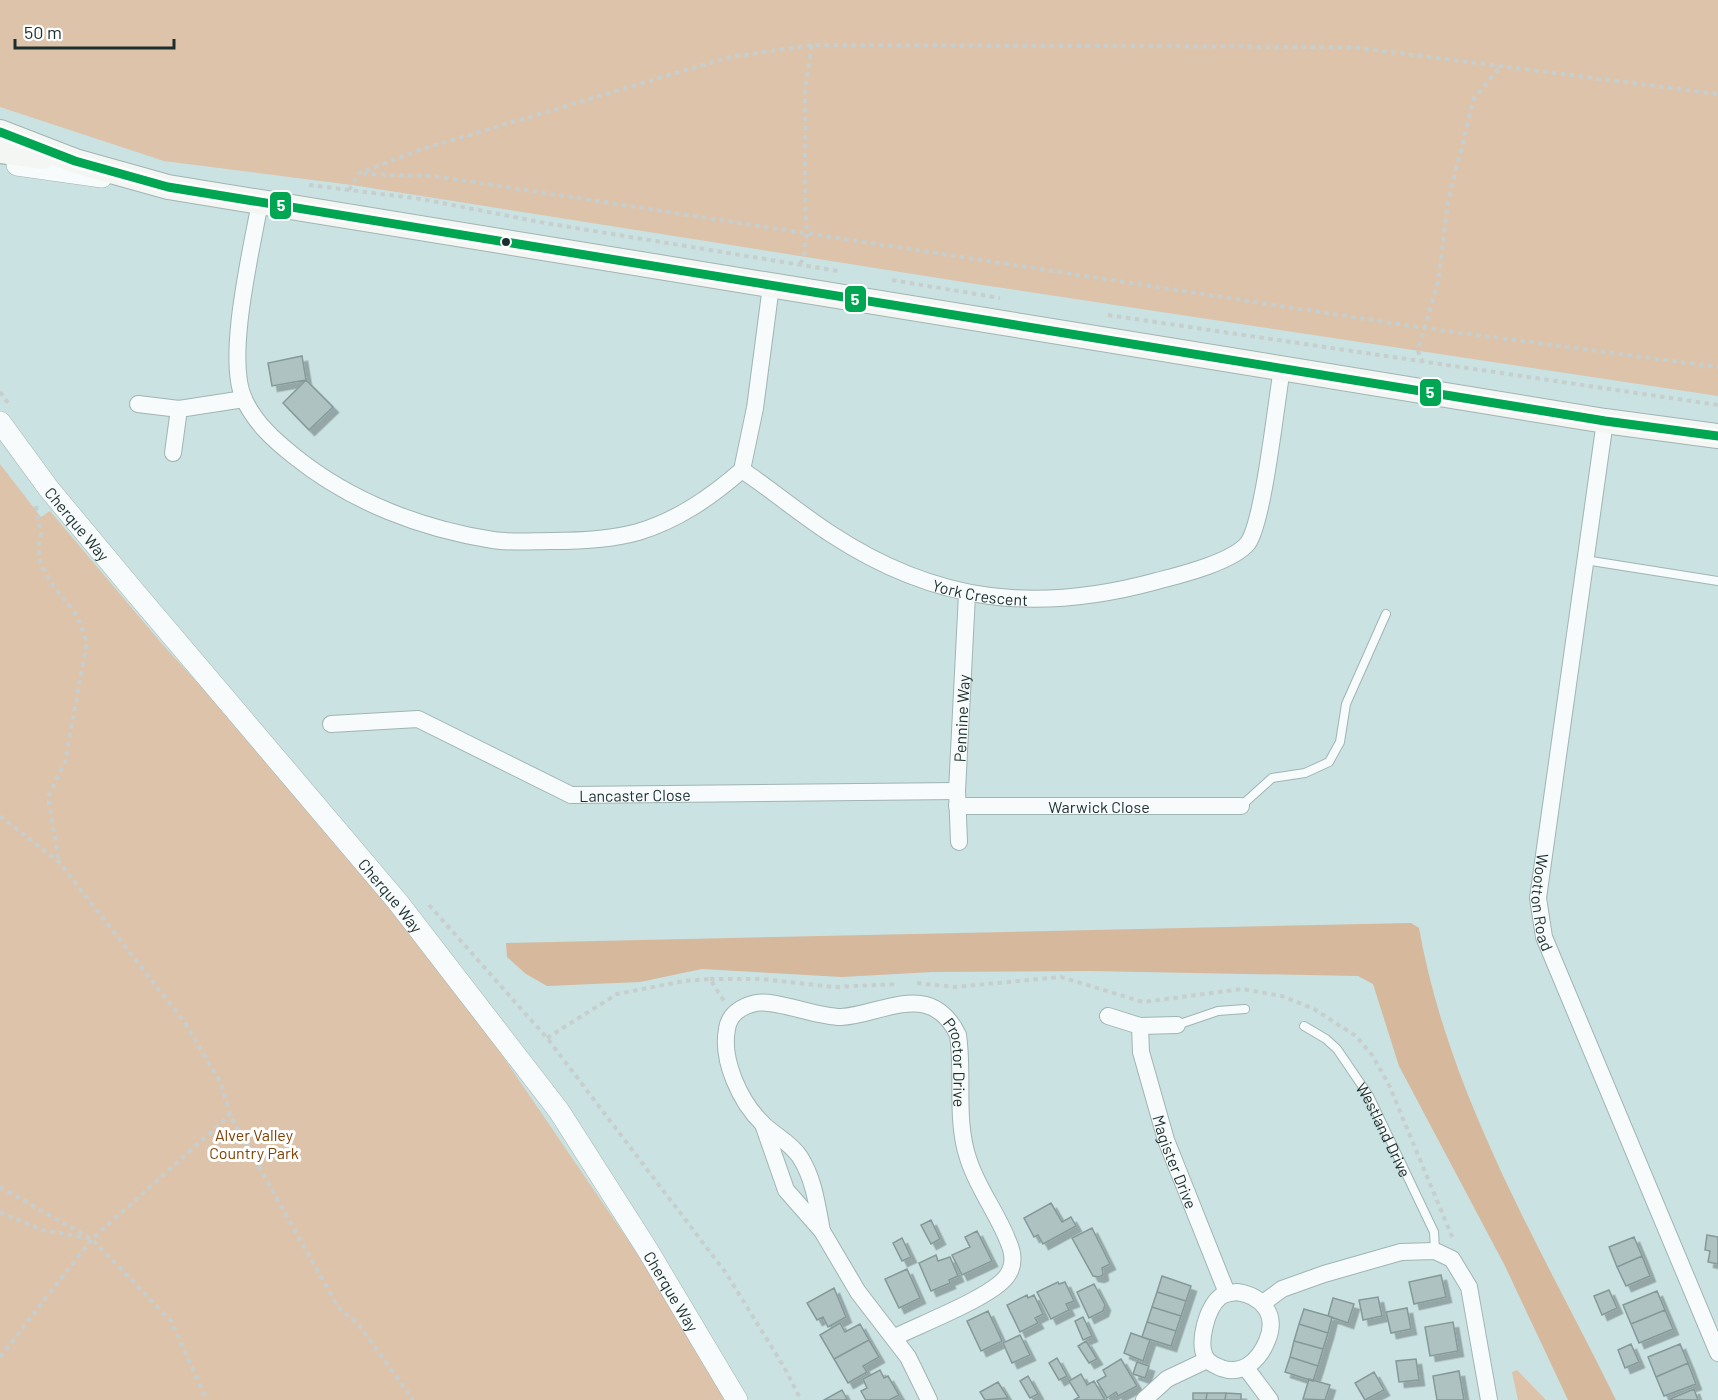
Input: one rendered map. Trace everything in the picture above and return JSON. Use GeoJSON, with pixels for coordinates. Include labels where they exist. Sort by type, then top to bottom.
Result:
{"type":"FeatureCollection","features":[{"type":"Feature","properties":{"kind":"main road"},"geometry":{"type":"LineString","coordinates":[[0,132],[75,161],[168,187],[1605,421],[1718,436]]}},
{"type":"Feature","properties":{"kind":"main road"},"geometry":{"type":"LineString","coordinates":[[0,151],[75,161]]}},
{"type":"Feature","properties":{"kind":"street"},"geometry":{"type":"LineString","coordinates":[[0,162],[168,187]]}},
{"type":"Feature","properties":{"kind":"street"},"geometry":{"type":"LineString","coordinates":[[260,202],[238,345],[237,375],[244,399],[263,429],[321,477],[368,502],[424,525],[495,541],[585,541],[638,532],[681,515],[713,496],[742,470],[755,408],[771,286]]}},
{"type":"Feature","properties":{"kind":"street","name":"York Crescent"},"geometry":{"type":"LineString","coordinates":[[742,470],[830,534],[914,578],[967,594],[1005,599],[1055,599],[1128,589],[1221,561],[1248,543],[1259,514],[1282,369]]}},
{"type":"Feature","properties":{"kind":"street"},"geometry":{"type":"LineString","coordinates":[[138,404],[179,409],[244,399]]}},
{"type":"Feature","properties":{"kind":"street"},"geometry":{"type":"LineString","coordinates":[[172,453],[179,409]]}},
{"type":"Feature","properties":{"kind":"street","name":"Wootton Road"},"geometry":{"type":"LineString","coordinates":[[1605,421],[1538,898],[1540,919],[1544,937],[1718,1353]]}},
{"type":"Feature","properties":{"kind":"street","name":"Cherque Way"},"geometry":{"type":"LineString","coordinates":[[0,422],[65,508],[397,901],[559,1111],[647,1249],[737,1400]]}},
{"type":"Feature","properties":{"kind":"street","name":"Pennine Way"},"geometry":{"type":"LineString","coordinates":[[958,842],[957,799],[967,594]]}},
{"type":"Feature","properties":{"kind":"street","name":"Lancaster Close"},"geometry":{"type":"LineString","coordinates":[[331,724],[418,719],[572,795],[957,799]]}},
{"type":"Feature","properties":{"kind":"street","name":"Warwick Close"},"geometry":{"type":"LineString","coordinates":[[957,799],[1241,806]]}},
{"type":"Feature","properties":{"kind":"street","name":"Proctor Drive"},"geometry":{"type":"LineString","coordinates":[[734,1015],[743,1007],[758,1002],[840,1017],[905,1004],[926,1005],[952,1023],[958,1035],[960,1049],[963,1143],[976,1179],[1008,1240],[1013,1253],[1012,1266],[1008,1275],[987,1292],[895,1337]]}},
{"type":"Feature","properties":{"kind":"street"},"geometry":{"type":"LineString","coordinates":[[734,1015],[727,1029],[729,1062],[748,1105],[763,1124],[788,1142],[809,1172],[822,1231]]}},
{"type":"Feature","properties":{"kind":"street"},"geometry":{"type":"LineString","coordinates":[[1108,1016],[1140,1026],[1177,1025]]}},
{"type":"Feature","properties":{"kind":"street","name":"Magister Drive"},"geometry":{"type":"LineString","coordinates":[[1140,1026],[1141,1052],[1166,1140],[1227,1293]]}},
{"type":"Feature","properties":{"kind":"street"},"geometry":{"type":"LineString","coordinates":[[763,1124],[786,1190],[822,1231],[858,1292],[895,1337],[908,1357],[929,1400]]}},
{"type":"Feature","properties":{"kind":"street"},"geometry":{"type":"LineString","coordinates":[[1263,1303],[1282,1289],[1324,1274],[1401,1252],[1435,1251],[1452,1259],[1469,1287],[1489,1400]]}},
{"type":"Feature","properties":{"kind":"street"},"geometry":{"type":"LineString","coordinates":[[1227,1293],[1247,1293],[1263,1303],[1271,1319],[1270,1331],[1261,1352],[1246,1368],[1228,1370],[1207,1360],[1203,1346],[1207,1322],[1215,1302],[1227,1293]]}},
{"type":"Feature","properties":{"kind":"street"},"geometry":{"type":"LineString","coordinates":[[1144,1400],[1167,1379],[1207,1360]]}},
{"type":"Feature","properties":{"kind":"street"},"geometry":{"type":"LineString","coordinates":[[1246,1368],[1270,1400]]}},
{"type":"Feature","properties":{"kind":"lane"},"geometry":{"type":"LineString","coordinates":[[1585,560],[1718,580]]}},
{"type":"Feature","properties":{"kind":"lane"},"geometry":{"type":"LineString","coordinates":[[1241,806],[1272,778],[1305,773],[1329,762],[1340,742],[1346,704],[1386,614]]}},
{"type":"Feature","properties":{"kind":"lane"},"geometry":{"type":"LineString","coordinates":[[1177,1025],[1218,1011],[1245,1008]]}},
{"type":"Feature","properties":{"kind":"lane","name":"Westland Drive"},"geometry":{"type":"LineString","coordinates":[[1304,1026],[1326,1039],[1336,1049],[1369,1096],[1434,1232],[1435,1251]]}},
{"type":"Feature","properties":{"kind":"path"},"geometry":{"type":"LineString","coordinates":[[800,265],[804,256],[807,232],[804,202],[805,90],[812,45]]}},
{"type":"Feature","properties":{"kind":"path"},"geometry":{"type":"LineString","coordinates":[[345,196],[359,174],[419,150],[730,57],[812,45],[1352,47],[1718,94]]}},
{"type":"Feature","properties":{"kind":"path"},"geometry":{"type":"LineString","coordinates":[[1423,363],[1418,351],[1438,282],[1448,201],[1474,98],[1502,65]]}},
{"type":"Feature","properties":{"kind":"path"},"geometry":{"type":"LineString","coordinates":[[359,174],[434,176],[1424,328],[1718,367]]}},
{"type":"Feature","properties":{"kind":"path"},"geometry":{"type":"LineString","coordinates":[[304,184],[421,199],[545,223],[847,273]]}},
{"type":"Feature","properties":{"kind":"path"},"geometry":{"type":"LineString","coordinates":[[882,279],[1004,298]]}},
{"type":"Feature","properties":{"kind":"path"},"geometry":{"type":"LineString","coordinates":[[1096,313],[1718,405]]}},
{"type":"Feature","properties":{"kind":"path"},"geometry":{"type":"LineString","coordinates":[[34,500],[40,534],[38,547],[40,562],[51,583],[76,614],[87,642],[65,762],[48,797],[59,862]]}},
{"type":"Feature","properties":{"kind":"path"},"geometry":{"type":"LineString","coordinates":[[0,816],[59,862],[185,1023],[221,1083],[230,1115],[338,1307],[359,1325],[412,1400]]}},
{"type":"Feature","properties":{"kind":"path"},"geometry":{"type":"LineString","coordinates":[[547,1038],[617,994],[684,981],[710,979],[734,1015]]}},
{"type":"Feature","properties":{"kind":"path"},"geometry":{"type":"LineString","coordinates":[[0,1357],[92,1239],[230,1115]]}},
{"type":"Feature","properties":{"kind":"path"},"geometry":{"type":"LineString","coordinates":[[0,1187],[92,1239],[171,1321],[207,1400]]}},
{"type":"Feature","properties":{"kind":"path"},"geometry":{"type":"LineString","coordinates":[[0,1212],[42,1230],[92,1239]]}},
{"type":"Feature","properties":{"kind":"green space"},"geometry":{"type":"Polygon","coordinates":[[[0,0],[1718,0],[1718,396],[976,284],[352,185],[164,161],[0,107],[0,0]]]}},
{"type":"Feature","properties":{"kind":"green space","name":"Alver Valley Country Park"},"geometry":{"type":"Polygon","coordinates":[[[0,464],[41,517],[50,511],[163,645],[397,901],[737,1400],[0,1400],[0,464]]]}},
{"type":"Feature","properties":{"kind":"green space"},"geometry":{"type":"Polygon","coordinates":[[[1517,1370],[1546,1400],[1518,1400],[1512,1372],[1517,1370]]]}},
{"type":"Feature","properties":{"kind":"shaded area"},"geometry":{"type":"Polygon","coordinates":[[[1411,923],[1419,928],[1433,991],[1452,1052],[1475,1112],[1529,1228],[1616,1400],[1568,1400],[1505,1266],[1399,1066],[1373,984],[1358,976],[1091,971],[932,972],[842,977],[702,969],[640,982],[547,986],[526,974],[507,957],[506,943],[1411,923]]]}},
{"type":"Feature","properties":{"kind":"building"},"geometry":{"type":"Polygon","coordinates":[[[302,356],[306,380],[272,386],[268,363],[302,356]]]}},
{"type":"Feature","properties":{"kind":"building"},"geometry":{"type":"Polygon","coordinates":[[[306,380],[333,407],[309,430],[283,403],[306,380]]]}},
{"type":"Feature","properties":{"kind":"building"},"geometry":{"type":"Polygon","coordinates":[[[1051,1203],[1062,1222],[1071,1217],[1076,1226],[1043,1244],[1038,1235],[1034,1237],[1024,1218],[1051,1203]]]}},
{"type":"Feature","properties":{"kind":"building"},"geometry":{"type":"Polygon","coordinates":[[[931,1220],[940,1239],[931,1244],[921,1225],[931,1220]]]}},
{"type":"Feature","properties":{"kind":"building"},"geometry":{"type":"Polygon","coordinates":[[[1092,1228],[1110,1264],[1102,1268],[1103,1275],[1099,1277],[1093,1276],[1072,1238],[1092,1228]]]}},
{"type":"Feature","properties":{"kind":"building"},"geometry":{"type":"Polygon","coordinates":[[[977,1231],[992,1261],[962,1275],[952,1255],[970,1247],[965,1237],[977,1231]]]}},
{"type":"Feature","properties":{"kind":"building"},"geometry":{"type":"Polygon","coordinates":[[[1707,1235],[1718,1237],[1718,1264],[1708,1262],[1710,1251],[1705,1250],[1707,1235]]]}},
{"type":"Feature","properties":{"kind":"building"},"geometry":{"type":"Polygon","coordinates":[[[1634,1237],[1642,1256],[1617,1267],[1609,1247],[1634,1237]]]}},
{"type":"Feature","properties":{"kind":"building"},"geometry":{"type":"Polygon","coordinates":[[[902,1238],[911,1257],[902,1261],[893,1243],[902,1238]]]}},
{"type":"Feature","properties":{"kind":"building"},"geometry":{"type":"Polygon","coordinates":[[[936,1255],[938,1261],[950,1257],[958,1276],[949,1280],[950,1283],[931,1291],[919,1263],[936,1255]]]}},
{"type":"Feature","properties":{"kind":"building"},"geometry":{"type":"Polygon","coordinates":[[[1642,1256],[1650,1276],[1626,1286],[1617,1267],[1642,1256]]]}},
{"type":"Feature","properties":{"kind":"building"},"geometry":{"type":"Polygon","coordinates":[[[907,1269],[920,1298],[899,1308],[885,1279],[907,1269]]]}},
{"type":"Feature","properties":{"kind":"building"},"geometry":{"type":"Polygon","coordinates":[[[1441,1275],[1446,1297],[1414,1304],[1409,1282],[1441,1275]]]}},
{"type":"Feature","properties":{"kind":"building"},"geometry":{"type":"Polygon","coordinates":[[[1162,1276],[1191,1286],[1186,1301],[1157,1292],[1162,1276]]]}},
{"type":"Feature","properties":{"kind":"building"},"geometry":{"type":"Polygon","coordinates":[[[1058,1282],[1059,1284],[1065,1282],[1074,1301],[1066,1304],[1069,1310],[1051,1319],[1037,1292],[1058,1282]]]}},
{"type":"Feature","properties":{"kind":"building"},"geometry":{"type":"Polygon","coordinates":[[[1094,1284],[1105,1305],[1103,1311],[1089,1318],[1077,1292],[1094,1284]]]}},
{"type":"Feature","properties":{"kind":"building"},"geometry":{"type":"Polygon","coordinates":[[[834,1288],[846,1317],[828,1327],[823,1317],[817,1320],[807,1303],[834,1288]]]}},
{"type":"Feature","properties":{"kind":"building"},"geometry":{"type":"Polygon","coordinates":[[[1609,1290],[1617,1308],[1602,1315],[1594,1296],[1609,1290]]]}},
{"type":"Feature","properties":{"kind":"building"},"geometry":{"type":"Polygon","coordinates":[[[1657,1291],[1665,1310],[1631,1324],[1623,1305],[1657,1291]]]}},
{"type":"Feature","properties":{"kind":"building"},"geometry":{"type":"Polygon","coordinates":[[[1157,1292],[1186,1301],[1181,1316],[1152,1307],[1157,1292]]]}},
{"type":"Feature","properties":{"kind":"building"},"geometry":{"type":"Polygon","coordinates":[[[1027,1295],[1028,1298],[1034,1295],[1043,1314],[1035,1318],[1038,1323],[1020,1332],[1007,1305],[1027,1295]]]}},
{"type":"Feature","properties":{"kind":"building"},"geometry":{"type":"Polygon","coordinates":[[[1378,1297],[1382,1316],[1363,1320],[1359,1300],[1378,1297]]]}},
{"type":"Feature","properties":{"kind":"building"},"geometry":{"type":"Polygon","coordinates":[[[1333,1298],[1354,1304],[1348,1323],[1328,1316],[1333,1298]]]}},
{"type":"Feature","properties":{"kind":"building"},"geometry":{"type":"Polygon","coordinates":[[[1152,1307],[1181,1316],[1176,1331],[1147,1322],[1152,1307]]]}},
{"type":"Feature","properties":{"kind":"building"},"geometry":{"type":"Polygon","coordinates":[[[1407,1308],[1411,1329],[1391,1333],[1386,1312],[1407,1308]]]}},
{"type":"Feature","properties":{"kind":"building"},"geometry":{"type":"Polygon","coordinates":[[[1304,1309],[1332,1317],[1328,1333],[1299,1324],[1304,1309]]]}},
{"type":"Feature","properties":{"kind":"building"},"geometry":{"type":"Polygon","coordinates":[[[1665,1310],[1673,1329],[1639,1343],[1631,1324],[1665,1310]]]}},
{"type":"Feature","properties":{"kind":"building"},"geometry":{"type":"Polygon","coordinates":[[[988,1311],[1002,1341],[981,1351],[967,1321],[988,1311]]]}},
{"type":"Feature","properties":{"kind":"building"},"geometry":{"type":"Polygon","coordinates":[[[1083,1317],[1092,1336],[1083,1340],[1075,1321],[1083,1317]]]}},
{"type":"Feature","properties":{"kind":"building"},"geometry":{"type":"Polygon","coordinates":[[[1147,1322],[1176,1331],[1171,1346],[1142,1337],[1147,1322]]]}},
{"type":"Feature","properties":{"kind":"building"},"geometry":{"type":"Polygon","coordinates":[[[1453,1322],[1458,1351],[1430,1356],[1425,1327],[1453,1322]]]}},
{"type":"Feature","properties":{"kind":"building"},"geometry":{"type":"Polygon","coordinates":[[[840,1323],[845,1332],[860,1324],[869,1340],[834,1359],[820,1335],[840,1323]]]}},
{"type":"Feature","properties":{"kind":"building"},"geometry":{"type":"Polygon","coordinates":[[[1299,1324],[1328,1333],[1323,1349],[1294,1341],[1299,1324]]]}},
{"type":"Feature","properties":{"kind":"building"},"geometry":{"type":"Polygon","coordinates":[[[1131,1333],[1150,1340],[1143,1361],[1124,1353],[1131,1333]]]}},
{"type":"Feature","properties":{"kind":"building"},"geometry":{"type":"Polygon","coordinates":[[[1020,1335],[1030,1355],[1012,1363],[1003,1343],[1020,1335]]]}},
{"type":"Feature","properties":{"kind":"building"},"geometry":{"type":"Polygon","coordinates":[[[869,1340],[879,1357],[863,1366],[867,1372],[848,1383],[834,1359],[869,1340]]]}},
{"type":"Feature","properties":{"kind":"building"},"geometry":{"type":"Polygon","coordinates":[[[1086,1341],[1097,1359],[1089,1363],[1078,1346],[1086,1341]]]}},
{"type":"Feature","properties":{"kind":"building"},"geometry":{"type":"Polygon","coordinates":[[[1294,1341],[1323,1349],[1318,1366],[1290,1357],[1294,1341]]]}},
{"type":"Feature","properties":{"kind":"building"},"geometry":{"type":"Polygon","coordinates":[[[1631,1344],[1639,1362],[1625,1368],[1618,1350],[1631,1344]]]}},
{"type":"Feature","properties":{"kind":"building"},"geometry":{"type":"Polygon","coordinates":[[[1680,1344],[1688,1363],[1656,1377],[1648,1357],[1680,1344]]]}},
{"type":"Feature","properties":{"kind":"building"},"geometry":{"type":"Polygon","coordinates":[[[1290,1357],[1318,1366],[1313,1381],[1285,1372],[1290,1357]]]}},
{"type":"Feature","properties":{"kind":"building"},"geometry":{"type":"Polygon","coordinates":[[[1057,1358],[1067,1376],[1059,1380],[1049,1363],[1057,1358]]]}},
{"type":"Feature","properties":{"kind":"building"},"geometry":{"type":"Polygon","coordinates":[[[1121,1359],[1137,1386],[1118,1396],[1116,1392],[1107,1398],[1097,1381],[1106,1376],[1103,1370],[1121,1359]]]}},
{"type":"Feature","properties":{"kind":"building"},"geometry":{"type":"Polygon","coordinates":[[[1416,1359],[1419,1380],[1399,1382],[1396,1361],[1416,1359]]]}},
{"type":"Feature","properties":{"kind":"building"},"geometry":{"type":"Polygon","coordinates":[[[1137,1362],[1149,1366],[1145,1378],[1133,1374],[1137,1362]]]}},
{"type":"Feature","properties":{"kind":"building"},"geometry":{"type":"Polygon","coordinates":[[[1688,1363],[1696,1384],[1664,1396],[1656,1377],[1688,1363]]]}},
{"type":"Feature","properties":{"kind":"building"},"geometry":{"type":"Polygon","coordinates":[[[880,1370],[884,1378],[888,1376],[899,1395],[889,1400],[866,1400],[861,1391],[867,1388],[863,1379],[880,1370]]]}},
{"type":"Feature","properties":{"kind":"building"},"geometry":{"type":"Polygon","coordinates":[[[1459,1371],[1464,1400],[1437,1400],[1433,1376],[1459,1371]]]}},
{"type":"Feature","properties":{"kind":"building"},"geometry":{"type":"Polygon","coordinates":[[[1374,1372],[1384,1390],[1365,1400],[1355,1383],[1374,1372]]]}},
{"type":"Feature","properties":{"kind":"building"},"geometry":{"type":"Polygon","coordinates":[[[1081,1374],[1087,1385],[1094,1381],[1105,1400],[1074,1400],[1079,1397],[1069,1381],[1081,1374]]]}},
{"type":"Feature","properties":{"kind":"building"},"geometry":{"type":"Polygon","coordinates":[[[1028,1376],[1038,1394],[1030,1398],[1020,1381],[1028,1376]]]}},
{"type":"Feature","properties":{"kind":"building"},"geometry":{"type":"Polygon","coordinates":[[[1309,1379],[1330,1385],[1325,1400],[1303,1399],[1309,1379]]]}},
{"type":"Feature","properties":{"kind":"building"},"geometry":{"type":"Polygon","coordinates":[[[998,1382],[1008,1398],[985,1400],[980,1392],[998,1382]]]}},
{"type":"Feature","properties":{"kind":"building"},"geometry":{"type":"Polygon","coordinates":[[[1694,1389],[1698,1400],[1670,1400],[1670,1399],[1694,1389]]]}},
{"type":"Feature","properties":{"kind":"building"},"geometry":{"type":"Polygon","coordinates":[[[842,1390],[847,1399],[824,1400],[842,1390]]]}},
{"type":"Feature","properties":{"kind":"building"},"geometry":{"type":"Polygon","coordinates":[[[1193,1393],[1207,1393],[1206,1400],[1193,1400],[1193,1393]]]}},
{"type":"Feature","properties":{"kind":"building"},"geometry":{"type":"Polygon","coordinates":[[[1207,1393],[1226,1393],[1225,1400],[1206,1400],[1207,1393]]]}},
{"type":"Feature","properties":{"kind":"building"},"geometry":{"type":"Polygon","coordinates":[[[1226,1393],[1241,1394],[1241,1400],[1225,1400],[1226,1393]]]}},
{"type":"Feature","properties":{"kind":"transit line","name":"5"},"geometry":{"type":"LineString","coordinates":[[0,132],[75,161],[168,187],[1605,421],[1718,436]]}}]}
